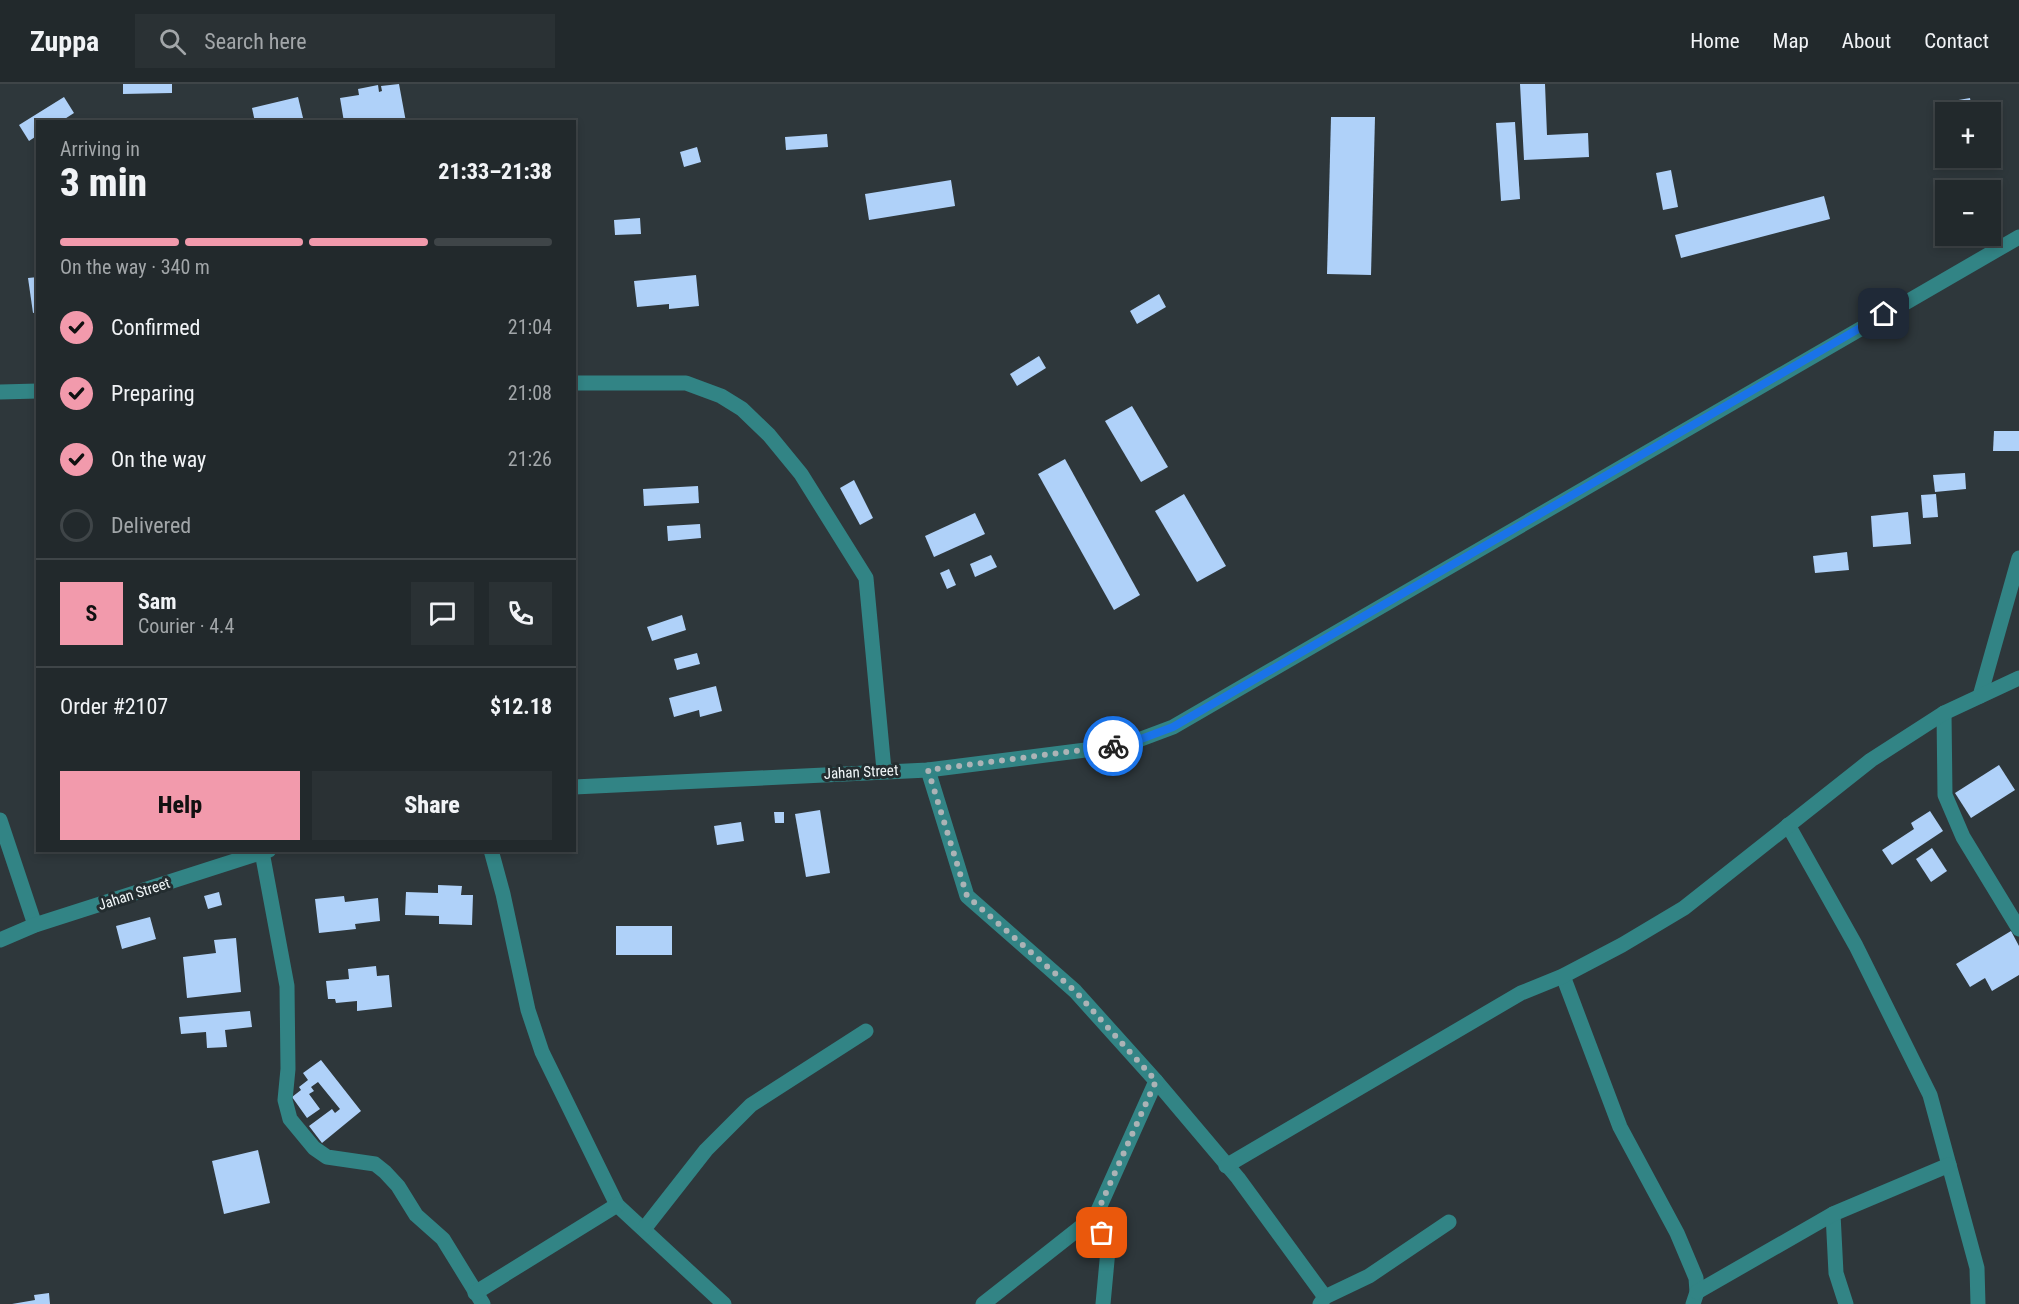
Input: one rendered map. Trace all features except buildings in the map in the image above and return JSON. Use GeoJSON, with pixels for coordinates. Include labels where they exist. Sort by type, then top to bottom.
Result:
{"type":"FeatureCollection","features":[{"type":"Feature","properties":{"kind":"street","name":"Jahan Street"},"geometry":{"type":"LineString","coordinates":[[576,787],[884,770],[928,770],[1125,745],[1173,727],[2019,237]]}},
{"type":"Feature","properties":{"kind":"street"},"geometry":{"type":"LineString","coordinates":[[576,383],[686,383],[721,396],[742,409],[769,435],[801,474],[866,578],[884,770]]}},
{"type":"Feature","properties":{"kind":"street"},"geometry":{"type":"LineString","coordinates":[[0,392],[36,391]]}},
{"type":"Feature","properties":{"kind":"street"},"geometry":{"type":"LineString","coordinates":[[1980,696],[2019,558]]}},
{"type":"Feature","properties":{"kind":"street"},"geometry":{"type":"LineString","coordinates":[[1226,1166],[1521,993],[1563,976],[1684,908],[1871,760],[1944,713],[2019,678]]}},
{"type":"Feature","properties":{"kind":"street"},"geometry":{"type":"LineString","coordinates":[[1944,713],[1945,795],[1963,837],[2019,929]]}},
{"type":"Feature","properties":{"kind":"street"},"geometry":{"type":"LineString","coordinates":[[928,770],[967,896],[1075,991],[1156,1081],[1238,1178],[1323,1301],[1369,1276],[1449,1222]]}},
{"type":"Feature","properties":{"kind":"street"},"geometry":{"type":"LineString","coordinates":[[0,820],[35,926]]}},
{"type":"Feature","properties":{"kind":"street"},"geometry":{"type":"LineString","coordinates":[[1788,825],[1856,946],[1930,1095],[1977,1268],[1978,1304]]}},
{"type":"Feature","properties":{"kind":"street","name":"Jahan Street"},"geometry":{"type":"LineString","coordinates":[[0,940],[35,926],[262,852]]}},
{"type":"Feature","properties":{"kind":"street"},"geometry":{"type":"LineString","coordinates":[[265,852],[287,986],[288,1069],[285,1100],[290,1119],[314,1148],[327,1157],[375,1164],[385,1172],[398,1186],[416,1215],[443,1239],[479,1298],[617,1205]]}},
{"type":"Feature","properties":{"kind":"street"},"geometry":{"type":"LineString","coordinates":[[491,852],[528,1010],[542,1052],[617,1205],[724,1304]]}},
{"type":"Feature","properties":{"kind":"street"},"geometry":{"type":"LineString","coordinates":[[1563,976],[1620,1127],[1677,1233],[1695,1278],[1695,1298]]}},
{"type":"Feature","properties":{"kind":"street"},"geometry":{"type":"LineString","coordinates":[[644,1228],[706,1150],[751,1105],[866,1031]]}},
{"type":"Feature","properties":{"kind":"street"},"geometry":{"type":"LineString","coordinates":[[983,1304],[1096,1215],[1156,1081]]}},
{"type":"Feature","properties":{"kind":"street"},"geometry":{"type":"LineString","coordinates":[[1695,1298],[1833,1214],[1949,1165]]}},
{"type":"Feature","properties":{"kind":"street"},"geometry":{"type":"LineString","coordinates":[[1833,1214],[1836,1273],[1846,1304]]}},
{"type":"Feature","properties":{"kind":"street"},"geometry":{"type":"LineString","coordinates":[[1096,1215],[1107,1250],[1103,1304]]}},
{"type":"Feature","properties":{"kind":"way so far"},"geometry":{"type":"LineString","coordinates":[[1102,1233],[1096,1215],[1156,1081],[1075,991],[967,896],[928,770],[1113,746]]}},
{"type":"Feature","properties":{"kind":"route"},"geometry":{"type":"LineString","coordinates":[[1113,746],[1125,745],[1173,727],[1884,314]]}}]}
